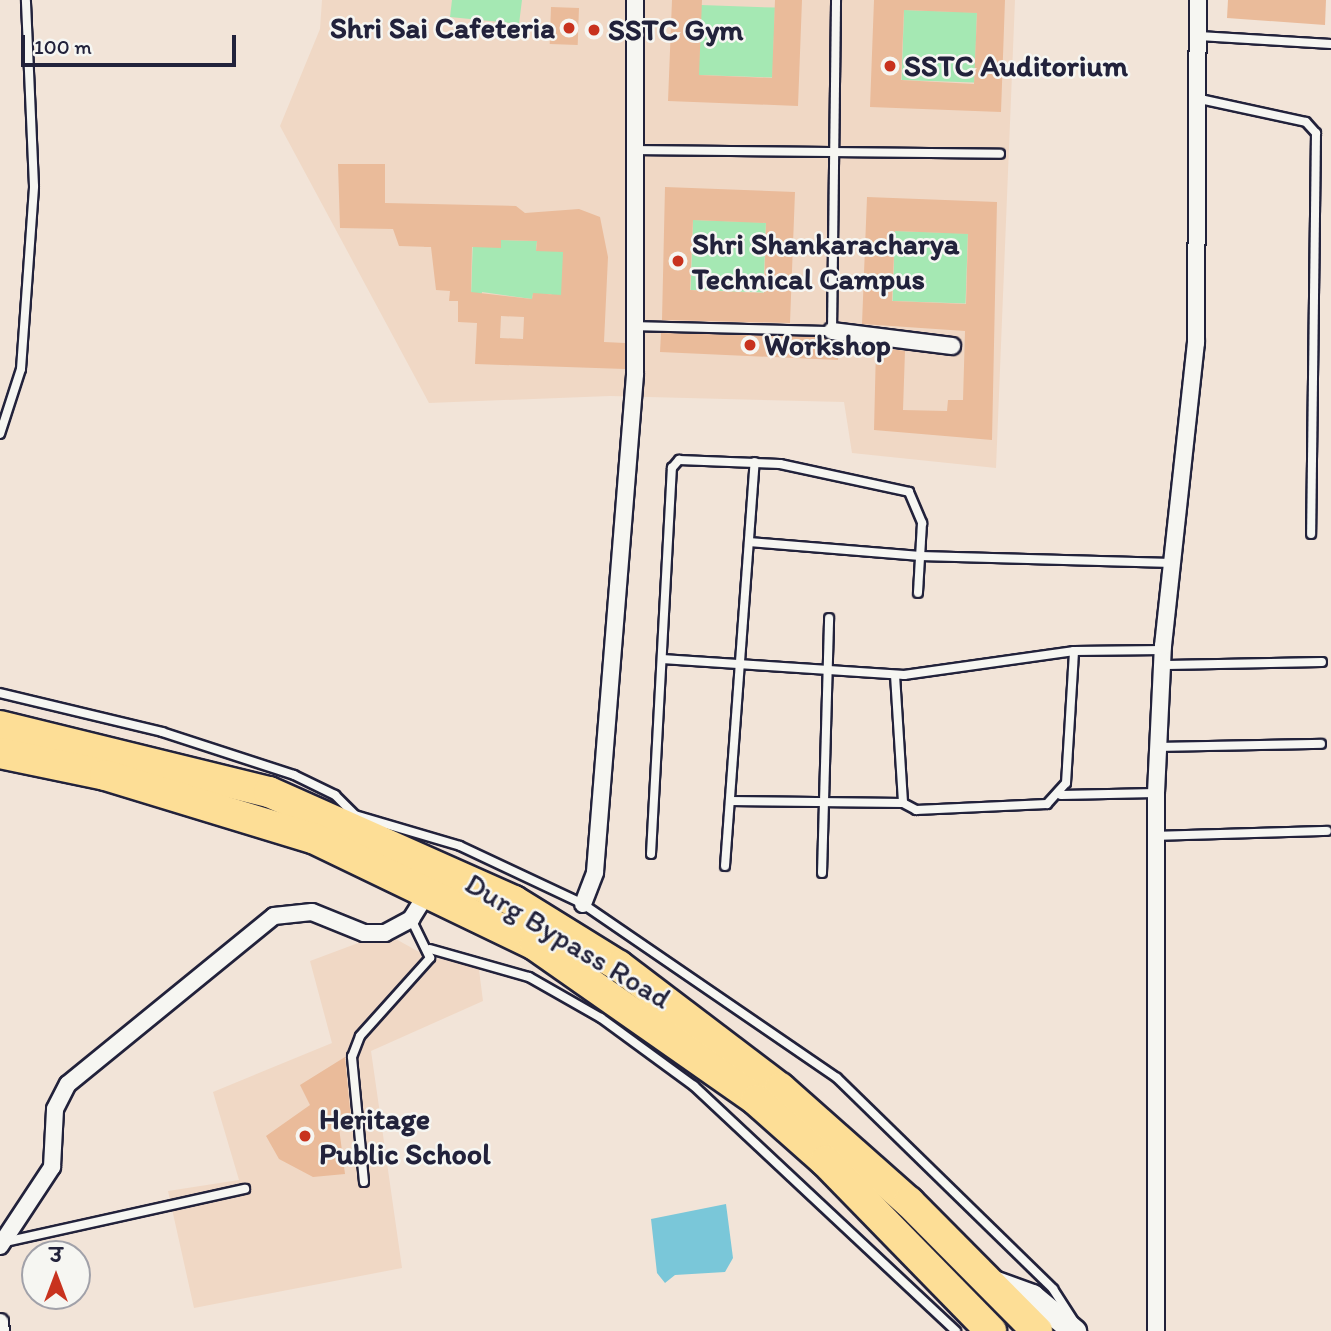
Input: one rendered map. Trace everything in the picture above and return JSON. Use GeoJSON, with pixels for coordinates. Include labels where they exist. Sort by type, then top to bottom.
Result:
{"type":"FeatureCollection","features":[{"type":"Feature","properties":{"kind":"highway","name":"Durg Bypass Road"},"geometry":{"type":"LineString","coordinates":[[0,726],[268,792],[360,823],[514,901],[629,973],[837,1136],[1037,1331]]}},
{"type":"Feature","properties":{"kind":"highway","name":"Durg Bypass Road"},"geometry":{"type":"LineString","coordinates":[[0,753],[216,805],[313,838],[535,945],[755,1100],[825,1161],[991,1331]]}},
{"type":"Feature","properties":{"kind":"street"},"geometry":{"type":"LineString","coordinates":[[583,904],[595,872],[635,374],[635,0]]}},
{"type":"Feature","properties":{"kind":"street"},"geometry":{"type":"LineString","coordinates":[[1156,1331],[1156,793],[1164,658],[1196,343],[1200,99],[1198,0]]}},
{"type":"Feature","properties":{"kind":"street"},"geometry":{"type":"LineString","coordinates":[[832,331],[952,346]]}},
{"type":"Feature","properties":{"kind":"street"},"geometry":{"type":"LineString","coordinates":[[0,1244],[52,1167],[58,1096],[274,916],[312,912],[374,934],[411,919],[428,892]]}},
{"type":"Feature","properties":{"kind":"street"},"geometry":{"type":"LineString","coordinates":[[981,1277],[1032,1296],[1076,1331]]}},
{"type":"Feature","properties":{"kind":"street"},"geometry":{"type":"LineString","coordinates":[[0,1322],[1,1331]]}},
{"type":"Feature","properties":{"kind":"lane"},"geometry":{"type":"LineString","coordinates":[[0,434],[21,369],[34,186],[26,0]]}},
{"type":"Feature","properties":{"kind":"lane"},"geometry":{"type":"LineString","coordinates":[[635,326],[832,331],[836,0]]}},
{"type":"Feature","properties":{"kind":"lane"},"geometry":{"type":"LineString","coordinates":[[1199,36],[1331,44]]}},
{"type":"Feature","properties":{"kind":"lane"},"geometry":{"type":"LineString","coordinates":[[1200,99],[1306,122],[1317,133],[1311,534]]}},
{"type":"Feature","properties":{"kind":"lane"},"geometry":{"type":"LineString","coordinates":[[635,150],[1000,154]]}},
{"type":"Feature","properties":{"kind":"lane"},"geometry":{"type":"LineString","coordinates":[[651,854],[672,468],[694,456],[755,462],[909,492],[919,503],[918,593]]}},
{"type":"Feature","properties":{"kind":"lane"},"geometry":{"type":"LineString","coordinates":[[725,866],[755,462]]}},
{"type":"Feature","properties":{"kind":"lane"},"geometry":{"type":"LineString","coordinates":[[749,542],[920,556],[1175,563]]}},
{"type":"Feature","properties":{"kind":"lane"},"geometry":{"type":"LineString","coordinates":[[822,873],[829,618]]}},
{"type":"Feature","properties":{"kind":"lane"},"geometry":{"type":"LineString","coordinates":[[662,659],[895,675],[1074,651],[1164,658],[1322,662]]}},
{"type":"Feature","properties":{"kind":"lane"},"geometry":{"type":"LineString","coordinates":[[1061,795],[1070,757],[1074,651]]}},
{"type":"Feature","properties":{"kind":"lane"},"geometry":{"type":"LineString","coordinates":[[895,675],[903,803]]}},
{"type":"Feature","properties":{"kind":"lane"},"geometry":{"type":"LineString","coordinates":[[0,693],[162,732],[294,775],[335,795],[360,823],[460,846],[583,904],[837,1078],[1053,1289],[1076,1331]]}},
{"type":"Feature","properties":{"kind":"lane"},"geometry":{"type":"LineString","coordinates":[[1160,747],[1321,744]]}},
{"type":"Feature","properties":{"kind":"lane"},"geometry":{"type":"LineString","coordinates":[[730,801],[903,803],[916,810],[1047,804],[1061,795],[1156,793]]}},
{"type":"Feature","properties":{"kind":"lane"},"geometry":{"type":"LineString","coordinates":[[1156,836],[1327,831]]}},
{"type":"Feature","properties":{"kind":"lane"},"geometry":{"type":"LineString","coordinates":[[364,1182],[352,1057],[360,1036],[426,967],[429,949],[411,919]]}},
{"type":"Feature","properties":{"kind":"lane"},"geometry":{"type":"LineString","coordinates":[[429,949],[529,977],[601,1018],[694,1086],[956,1331]]}},
{"type":"Feature","properties":{"kind":"lane"},"geometry":{"type":"LineString","coordinates":[[0,1244],[245,1189]]}},
{"type":"Feature","properties":{"kind":"shaded area","name":"Shri Shankaracharya Technical Campus"},"geometry":{"type":"Polygon","coordinates":[[[322,0],[1015,0],[996,468],[852,453],[844,402],[610,396],[429,403],[280,126],[320,29],[322,0]]]}},
{"type":"Feature","properties":{"kind":"shaded area","name":"Heritage Public School"},"geometry":{"type":"Polygon","coordinates":[[[385,933],[430,958],[478,962],[483,1001],[371,1051],[402,1268],[194,1308],[168,1191],[239,1180],[213,1092],[332,1043],[310,961],[385,933]]]}},
{"type":"Feature","properties":{"kind":"green space"},"geometry":{"type":"Polygon","coordinates":[[[452,0],[522,0],[519,24],[450,17],[452,0]]]}},
{"type":"Feature","properties":{"kind":"green space"},"geometry":{"type":"Polygon","coordinates":[[[701,5],[775,8],[773,78],[699,75],[701,5]]]}},
{"type":"Feature","properties":{"kind":"green space"},"geometry":{"type":"Polygon","coordinates":[[[904,10],[977,13],[975,83],[902,80],[904,10]]]}},
{"type":"Feature","properties":{"kind":"green space"},"geometry":{"type":"Polygon","coordinates":[[[693,220],[766,223],[764,293],[691,290],[693,220]]]}},
{"type":"Feature","properties":{"kind":"green space"},"geometry":{"type":"Polygon","coordinates":[[[895,231],[968,234],[966,304],[893,301],[895,231]]]}},
{"type":"Feature","properties":{"kind":"green space"},"geometry":{"type":"Polygon","coordinates":[[[473,237],[501,248],[501,240],[537,241],[536,250],[571,245],[565,301],[550,294],[533,294],[532,299],[482,292],[481,299],[471,298],[473,237]]]}},
{"type":"Feature","properties":{"kind":"water"},"geometry":{"type":"Polygon","coordinates":[[[726,1204],[733,1258],[725,1272],[675,1275],[665,1283],[657,1273],[651,1219],[726,1204]]]}},
{"type":"Feature","properties":{"kind":"building"},"geometry":{"type":"Polygon","coordinates":[[[672,0],[702,0],[699,75],[772,78],[775,0],[802,0],[798,106],[668,101],[672,0]]]}},
{"type":"Feature","properties":{"kind":"building"},"geometry":{"type":"Polygon","coordinates":[[[874,0],[1005,0],[1001,112],[870,107],[874,0]],[[904,10],[901,80],[974,84],[977,13],[904,10]]]}},
{"type":"Feature","properties":{"kind":"building"},"geometry":{"type":"Polygon","coordinates":[[[1228,0],[1326,0],[1325,25],[1227,18],[1228,0]]]}},
{"type":"Feature","properties":{"kind":"building","name":"Shri Sai Cafeteria"},"geometry":{"type":"Polygon","coordinates":[[[551,7],[579,8],[578,45],[550,44],[551,7]]]}},
{"type":"Feature","properties":{"kind":"building"},"geometry":{"type":"Polygon","coordinates":[[[338,164],[385,164],[385,203],[516,206],[525,213],[579,209],[600,217],[608,257],[604,342],[625,343],[625,369],[475,364],[477,323],[458,322],[458,301],[449,301],[450,291],[436,290],[431,247],[399,246],[393,229],[340,228],[338,164]],[[501,240],[501,248],[472,247],[471,292],[532,299],[533,293],[561,295],[563,252],[536,251],[537,241],[501,240]],[[501,316],[500,338],[523,339],[524,317],[501,316]]]}},
{"type":"Feature","properties":{"kind":"building"},"geometry":{"type":"Polygon","coordinates":[[[665,187],[795,192],[790,323],[662,320],[665,187]],[[693,220],[690,290],[764,293],[766,223],[693,220]]]}},
{"type":"Feature","properties":{"kind":"building"},"geometry":{"type":"Polygon","coordinates":[[[867,197],[997,202],[992,440],[874,430],[876,347],[905,351],[903,410],[947,411],[948,400],[963,400],[965,331],[862,324],[867,197]],[[895,231],[892,301],[966,304],[968,234],[895,231]]]}},
{"type":"Feature","properties":{"kind":"building","name":"Workshop"},"geometry":{"type":"Polygon","coordinates":[[[661,333],[824,337],[839,342],[838,360],[660,352],[661,333]]]}},
{"type":"Feature","properties":{"kind":"building"},"geometry":{"type":"Polygon","coordinates":[[[345,1057],[351,1120],[338,1120],[345,1174],[313,1177],[279,1159],[266,1136],[310,1105],[300,1085],[345,1057]]]}},
{"type":"Feature","properties":{"kind":"place","name":"Shri Sai Cafeteria"},"geometry":{"type":"Point","coordinates":[569,28]}},
{"type":"Feature","properties":{"kind":"place","name":"SSTC Gym"},"geometry":{"type":"Point","coordinates":[594,30]}},
{"type":"Feature","properties":{"kind":"place","name":"SSTC Auditorium"},"geometry":{"type":"Point","coordinates":[890,66]}},
{"type":"Feature","properties":{"kind":"place","name":"Shri Shankaracharya Technical Campus"},"geometry":{"type":"Point","coordinates":[678,261]}},
{"type":"Feature","properties":{"kind":"place","name":"Workshop"},"geometry":{"type":"Point","coordinates":[750,345]}},
{"type":"Feature","properties":{"kind":"place","name":"Heritage Public School"},"geometry":{"type":"Point","coordinates":[305,1136]}}]}
